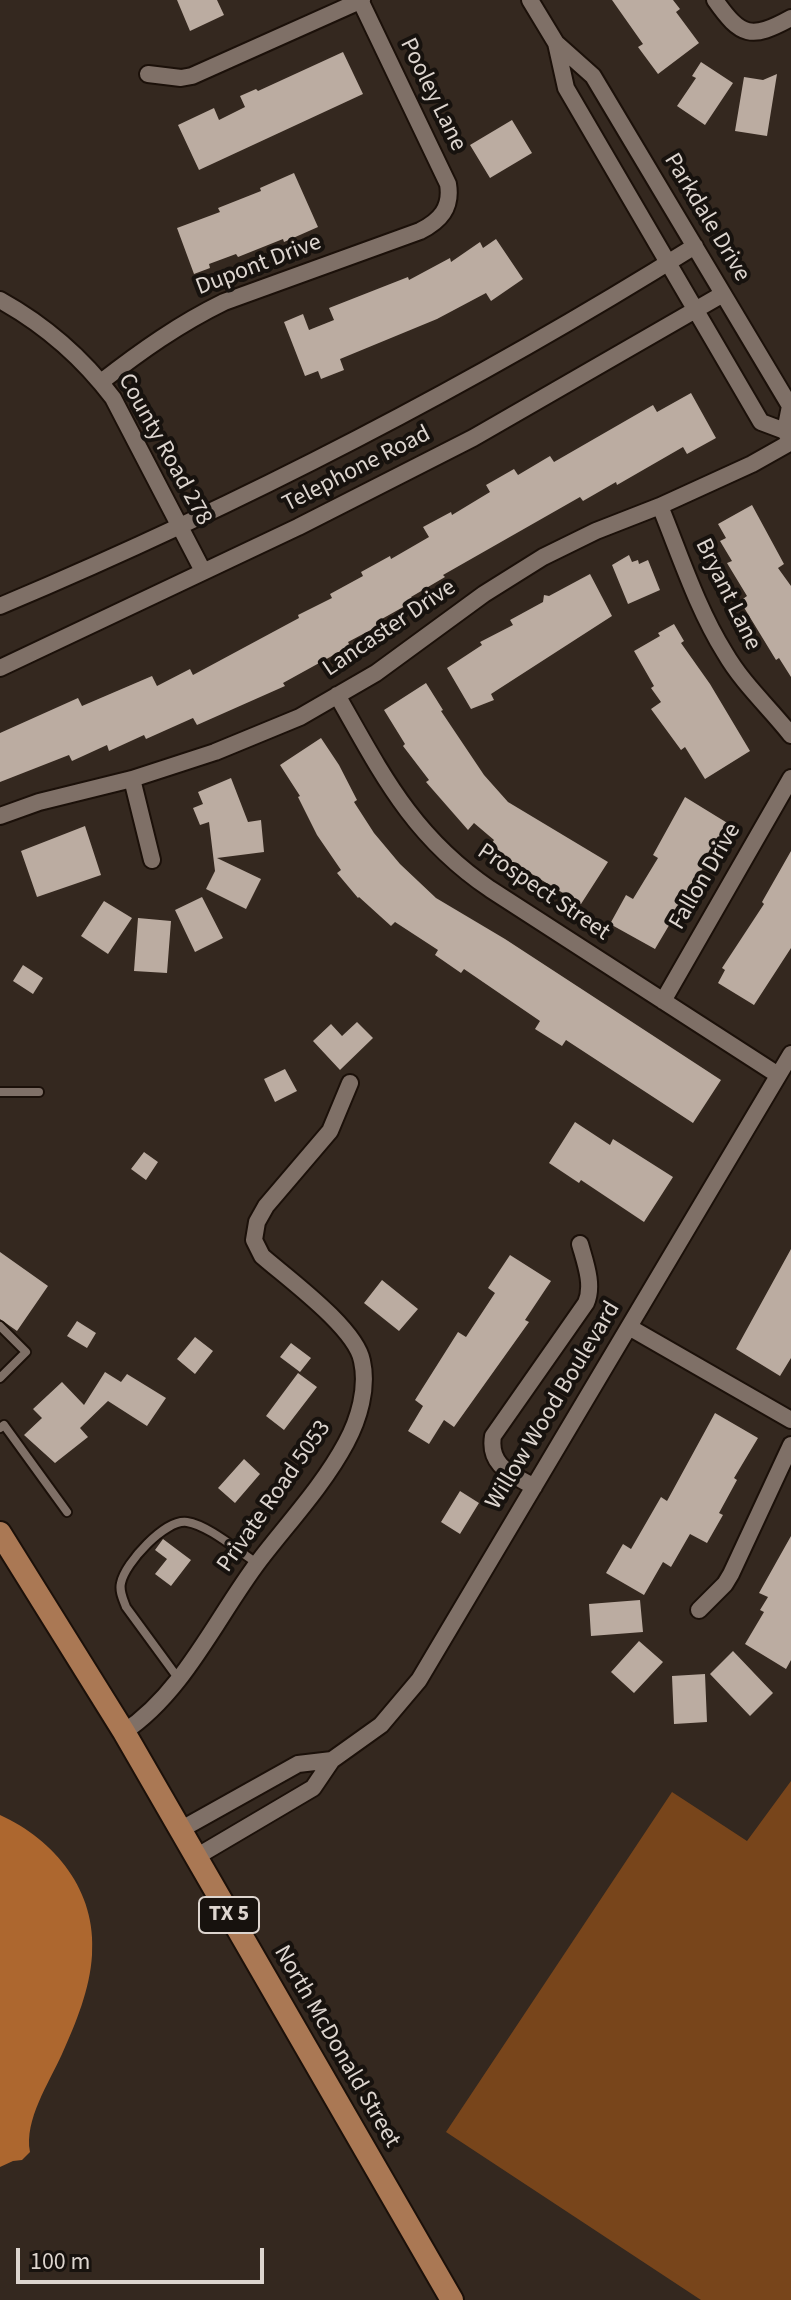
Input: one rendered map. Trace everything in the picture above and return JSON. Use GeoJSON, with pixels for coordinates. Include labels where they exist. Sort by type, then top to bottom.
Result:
{"type":"FeatureCollection","features":[{"type":"Feature","properties":{"kind":"main road","name":"North McDonald Street"},"geometry":{"type":"LineString","coordinates":[[0,1533],[124,1732],[452,2300]]}},
{"type":"Feature","properties":{"kind":"street"},"geometry":{"type":"LineString","coordinates":[[148,74],[181,78],[192,76],[361,0]]}},
{"type":"Feature","properties":{"kind":"street","name":"Pooley Lane"},"geometry":{"type":"LineString","coordinates":[[361,0],[448,184],[450,195],[444,213]]}},
{"type":"Feature","properties":{"kind":"street","name":"Parkdale Drive"},"geometry":{"type":"LineString","coordinates":[[530,0],[556,43],[593,76],[790,406],[789,438],[761,422],[667,263],[566,88],[556,43]]}},
{"type":"Feature","properties":{"kind":"street"},"geometry":{"type":"LineString","coordinates":[[715,0],[733,24],[747,33],[763,31],[791,18]]}},
{"type":"Feature","properties":{"kind":"street","name":"Dupont Drive"},"geometry":{"type":"LineString","coordinates":[[101,382],[169,331],[203,312],[420,231],[431,226],[444,213]]}},
{"type":"Feature","properties":{"kind":"street","name":"Telephone Road"},"geometry":{"type":"LineString","coordinates":[[0,606],[181,527],[313,461],[480,372],[695,246]]}},
{"type":"Feature","properties":{"kind":"street","name":"Telephone Road"},"geometry":{"type":"LineString","coordinates":[[0,668],[298,527],[473,438],[723,294]]}},
{"type":"Feature","properties":{"kind":"street","name":"County Road 278"},"geometry":{"type":"LineString","coordinates":[[0,300],[51,332],[101,382],[125,419],[203,571]]}},
{"type":"Feature","properties":{"kind":"street","name":"Lancaster Drive"},"geometry":{"type":"LineString","coordinates":[[0,816],[39,802],[132,779],[236,745],[300,717],[376,673],[484,594],[543,557],[752,464],[789,438]]}},
{"type":"Feature","properties":{"kind":"street","name":"Bryant Lane"},"geometry":{"type":"LineString","coordinates":[[660,506],[714,635],[740,675],[791,735]]}},
{"type":"Feature","properties":{"kind":"street","name":"Prospect Street"},"geometry":{"type":"LineString","coordinates":[[337,695],[403,808],[459,866],[778,1075]]}},
{"type":"Feature","properties":{"kind":"street","name":"Fallon Drive"},"geometry":{"type":"LineString","coordinates":[[663,1001],[791,778]]}},
{"type":"Feature","properties":{"kind":"street"},"geometry":{"type":"LineString","coordinates":[[132,779],[152,860]]}},
{"type":"Feature","properties":{"kind":"street","name":"Willow Wood Boulevard"},"geometry":{"type":"LineString","coordinates":[[196,1857],[313,1788],[332,1760],[381,1725],[419,1680],[791,1054]]}},
{"type":"Feature","properties":{"kind":"street","name":"Private Road 5053"},"geometry":{"type":"LineString","coordinates":[[124,1732],[144,1719],[178,1678],[258,1563],[310,1497],[346,1444],[363,1397],[362,1359],[355,1344],[330,1314],[262,1256],[254,1240],[257,1222],[266,1206],[330,1131],[350,1083]]}},
{"type":"Feature","properties":{"kind":"street"},"geometry":{"type":"LineString","coordinates":[[534,1487],[499,1466],[492,1453],[493,1436],[590,1295],[580,1244]]}},
{"type":"Feature","properties":{"kind":"street"},"geometry":{"type":"LineString","coordinates":[[629,1327],[791,1420]]}},
{"type":"Feature","properties":{"kind":"street"},"geometry":{"type":"LineString","coordinates":[[699,1610],[731,1574],[791,1445]]}},
{"type":"Feature","properties":{"kind":"street","name":"Willow Wood Boulevard"},"geometry":{"type":"LineString","coordinates":[[180,1830],[298,1764],[332,1760]]}},
{"type":"Feature","properties":{"kind":"lane"},"geometry":{"type":"LineString","coordinates":[[0,1092],[39,1092]]}},
{"type":"Feature","properties":{"kind":"lane"},"geometry":{"type":"LineString","coordinates":[[0,1326],[26,1352],[0,1378]]}},
{"type":"Feature","properties":{"kind":"lane"},"geometry":{"type":"LineString","coordinates":[[0,1428],[4,1425],[67,1512]]}},
{"type":"Feature","properties":{"kind":"lane"},"geometry":{"type":"LineString","coordinates":[[178,1678],[126,1607],[120,1584],[125,1572],[162,1529],[185,1522],[202,1527],[258,1563]]}},
{"type":"Feature","properties":{"kind":"shaded area"},"geometry":{"type":"Polygon","coordinates":[[[791,1781],[791,2300],[701,2300],[446,2132],[672,1792],[747,1841],[791,1781]]]}},
{"type":"Feature","properties":{"kind":"shaded area"},"geometry":{"type":"Polygon","coordinates":[[[0,1815],[38,1838],[68,1870],[80,1889],[87,1910],[92,1932],[92,1955],[77,2018],[34,2115],[30,2152],[22,2160],[0,2167],[0,1815]]]}},
{"type":"Feature","properties":{"kind":"building"},"geometry":{"type":"Polygon","coordinates":[[[177,0],[217,0],[224,15],[190,31],[177,0]]]}},
{"type":"Feature","properties":{"kind":"building"},"geometry":{"type":"Polygon","coordinates":[[[612,0],[673,0],[680,9],[676,12],[699,43],[658,74],[638,47],[643,44],[612,0]]]}},
{"type":"Feature","properties":{"kind":"building"},"geometry":{"type":"Polygon","coordinates":[[[343,52],[363,94],[199,170],[178,125],[214,108],[219,120],[245,107],[240,96],[256,89],[258,91],[343,52]]]}},
{"type":"Feature","properties":{"kind":"building"},"geometry":{"type":"Polygon","coordinates":[[[701,62],[733,83],[705,125],[677,106],[696,78],[692,76],[701,62]]]}},
{"type":"Feature","properties":{"kind":"building"},"geometry":{"type":"Polygon","coordinates":[[[777,74],[767,136],[735,131],[744,77],[763,80],[777,74]]]}},
{"type":"Feature","properties":{"kind":"building"},"geometry":{"type":"Polygon","coordinates":[[[512,120],[532,153],[490,178],[470,145],[512,120]]]}},
{"type":"Feature","properties":{"kind":"building"},"geometry":{"type":"Polygon","coordinates":[[[294,173],[318,227],[284,242],[283,239],[238,257],[236,254],[209,264],[210,268],[194,274],[177,228],[220,212],[218,208],[261,191],[260,188],[294,173]]]}},
{"type":"Feature","properties":{"kind":"building"},"geometry":{"type":"Polygon","coordinates":[[[496,239],[523,279],[491,301],[486,293],[437,319],[340,359],[344,370],[321,379],[318,371],[305,376],[284,322],[303,314],[309,330],[334,320],[329,308],[408,277],[409,280],[450,258],[451,262],[480,242],[483,248],[496,239]]]}},
{"type":"Feature","properties":{"kind":"building"},"geometry":{"type":"Polygon","coordinates":[[[691,393],[716,438],[687,454],[683,447],[617,485],[616,482],[583,501],[580,497],[443,575],[445,577],[411,597],[414,601],[380,620],[382,624],[348,642],[350,646],[283,683],[285,686],[197,725],[193,718],[146,739],[144,735],[109,751],[107,745],[72,761],[69,755],[0,782],[0,733],[78,698],[82,706],[152,676],[157,686],[190,669],[193,675],[299,618],[298,615],[332,598],[330,594],[363,576],[361,572],[429,537],[423,527],[451,512],[452,515],[490,492],[486,485],[514,469],[518,475],[550,456],[554,462],[653,405],[657,412],[691,393]]]}},
{"type":"Feature","properties":{"kind":"building"},"geometry":{"type":"Polygon","coordinates":[[[752,505],[784,564],[778,568],[791,586],[791,677],[779,658],[776,660],[740,601],[747,596],[727,563],[732,561],[720,541],[726,538],[718,524],[752,505]]]}},
{"type":"Feature","properties":{"kind":"building"},"geometry":{"type":"Polygon","coordinates":[[[629,555],[632,562],[638,560],[639,564],[648,560],[660,590],[628,604],[612,565],[629,555]]]}},
{"type":"Feature","properties":{"kind":"building"},"geometry":{"type":"Polygon","coordinates":[[[590,574],[612,616],[491,694],[494,700],[471,709],[447,668],[482,645],[480,642],[513,625],[510,620],[543,602],[544,595],[549,596],[590,574]]]}},
{"type":"Feature","properties":{"kind":"building"},"geometry":{"type":"Polygon","coordinates":[[[674,624],[684,641],[681,643],[750,751],[705,779],[685,747],[681,750],[651,709],[661,702],[634,651],[674,624]]]}},
{"type":"Feature","properties":{"kind":"building"},"geometry":{"type":"Polygon","coordinates":[[[426,683],[484,775],[508,802],[608,862],[581,904],[489,848],[494,840],[474,823],[468,830],[426,782],[429,780],[403,746],[405,744],[384,710],[426,683]]]}},
{"type":"Feature","properties":{"kind":"building"},"geometry":{"type":"Polygon","coordinates":[[[321,738],[339,765],[357,800],[354,802],[374,833],[400,864],[436,898],[505,939],[721,1080],[693,1123],[566,1040],[562,1046],[535,1029],[540,1021],[464,969],[461,973],[435,955],[438,950],[395,922],[391,926],[358,898],[337,873],[341,870],[317,835],[300,796],[280,765],[321,738]]]}},
{"type":"Feature","properties":{"kind":"building"},"geometry":{"type":"Polygon","coordinates":[[[231,778],[248,822],[261,820],[264,852],[217,858],[261,879],[246,909],[206,889],[215,871],[209,822],[200,825],[193,808],[203,804],[198,792],[231,778]]]}},
{"type":"Feature","properties":{"kind":"building"},"geometry":{"type":"Polygon","coordinates":[[[685,797],[729,824],[655,949],[610,924],[626,895],[633,899],[658,858],[653,855],[685,797]]]}},
{"type":"Feature","properties":{"kind":"building"},"geometry":{"type":"Polygon","coordinates":[[[85,826],[101,875],[37,897],[21,851],[85,826]]]}},
{"type":"Feature","properties":{"kind":"building"},"geometry":{"type":"Polygon","coordinates":[[[791,851],[791,948],[754,1005],[718,983],[725,970],[722,968],[764,904],[762,902],[791,851]]]}},
{"type":"Feature","properties":{"kind":"building"},"geometry":{"type":"Polygon","coordinates":[[[202,897],[223,938],[195,952],[175,910],[202,897]]]}},
{"type":"Feature","properties":{"kind":"building"},"geometry":{"type":"Polygon","coordinates":[[[104,901],[132,918],[108,954],[81,936],[104,901]]]}},
{"type":"Feature","properties":{"kind":"building"},"geometry":{"type":"Polygon","coordinates":[[[138,918],[171,921],[167,973],[134,971],[138,918]]]}},
{"type":"Feature","properties":{"kind":"building"},"geometry":{"type":"Polygon","coordinates":[[[23,965],[43,978],[33,994],[13,981],[23,965]]]}},
{"type":"Feature","properties":{"kind":"building"},"geometry":{"type":"Polygon","coordinates":[[[357,1022],[373,1038],[340,1070],[313,1041],[331,1024],[342,1036],[357,1022]]]}},
{"type":"Feature","properties":{"kind":"building"},"geometry":{"type":"Polygon","coordinates":[[[285,1069],[297,1091],[275,1102],[264,1079],[285,1069]]]}},
{"type":"Feature","properties":{"kind":"building"},"geometry":{"type":"Polygon","coordinates":[[[575,1122],[610,1145],[613,1139],[673,1177],[644,1222],[581,1180],[579,1183],[549,1163],[575,1122]]]}},
{"type":"Feature","properties":{"kind":"building"},"geometry":{"type":"Polygon","coordinates":[[[144,1152],[158,1162],[146,1180],[131,1169],[144,1152]]]}},
{"type":"Feature","properties":{"kind":"building"},"geometry":{"type":"Polygon","coordinates":[[[791,1249],[791,1358],[780,1376],[736,1349],[791,1249]]]}},
{"type":"Feature","properties":{"kind":"building"},"geometry":{"type":"Polygon","coordinates":[[[0,1252],[48,1286],[17,1331],[0,1319],[0,1252]]]}},
{"type":"Feature","properties":{"kind":"building"},"geometry":{"type":"Polygon","coordinates":[[[510,1255],[551,1281],[525,1320],[529,1322],[454,1427],[444,1420],[429,1444],[408,1431],[423,1406],[415,1400],[458,1332],[466,1337],[495,1293],[488,1288],[510,1255]]]}},
{"type":"Feature","properties":{"kind":"building"},"geometry":{"type":"Polygon","coordinates":[[[382,1280],[418,1309],[399,1331],[364,1303],[382,1280]]]}},
{"type":"Feature","properties":{"kind":"building"},"geometry":{"type":"Polygon","coordinates":[[[77,1321],[96,1333],[87,1348],[67,1336],[77,1321]]]}},
{"type":"Feature","properties":{"kind":"building"},"geometry":{"type":"Polygon","coordinates":[[[195,1337],[213,1351],[195,1374],[177,1359],[195,1337]]]}},
{"type":"Feature","properties":{"kind":"building"},"geometry":{"type":"Polygon","coordinates":[[[291,1343],[311,1358],[300,1372],[280,1357],[291,1343]]]}},
{"type":"Feature","properties":{"kind":"building"},"geometry":{"type":"Polygon","coordinates":[[[105,1372],[121,1382],[127,1374],[166,1398],[147,1426],[108,1401],[80,1428],[88,1437],[55,1463],[24,1435],[42,1418],[33,1409],[62,1382],[84,1405],[105,1372]]]}},
{"type":"Feature","properties":{"kind":"building"},"geometry":{"type":"Polygon","coordinates":[[[298,1373],[317,1387],[284,1430],[266,1416],[298,1373]]]}},
{"type":"Feature","properties":{"kind":"building"},"geometry":{"type":"Polygon","coordinates":[[[715,1413],[758,1438],[734,1478],[737,1480],[719,1513],[723,1515],[707,1543],[690,1534],[671,1567],[663,1562],[644,1595],[606,1573],[623,1544],[631,1549],[661,1497],[667,1501],[715,1413]]]}},
{"type":"Feature","properties":{"kind":"building"},"geometry":{"type":"Polygon","coordinates":[[[244,1459],[260,1474],[235,1503],[218,1488],[244,1459]]]}},
{"type":"Feature","properties":{"kind":"building"},"geometry":{"type":"Polygon","coordinates":[[[460,1491],[479,1503],[460,1534],[441,1522],[460,1491]]]}},
{"type":"Feature","properties":{"kind":"building"},"geometry":{"type":"Polygon","coordinates":[[[791,1536],[791,1660],[786,1669],[745,1644],[764,1612],[760,1610],[768,1597],[759,1593],[791,1536]]]}},
{"type":"Feature","properties":{"kind":"building"},"geometry":{"type":"Polygon","coordinates":[[[163,1539],[191,1560],[171,1586],[155,1574],[167,1559],[155,1550],[163,1539]]]}},
{"type":"Feature","properties":{"kind":"building"},"geometry":{"type":"Polygon","coordinates":[[[640,1600],[643,1632],[591,1636],[589,1604],[640,1600]]]}},
{"type":"Feature","properties":{"kind":"building"},"geometry":{"type":"Polygon","coordinates":[[[639,1641],[663,1662],[634,1693],[611,1672],[639,1641]]]}},
{"type":"Feature","properties":{"kind":"building"},"geometry":{"type":"Polygon","coordinates":[[[733,1651],[773,1693],[750,1716],[710,1674],[733,1651]]]}},
{"type":"Feature","properties":{"kind":"building"},"geometry":{"type":"Polygon","coordinates":[[[705,1674],[707,1722],[674,1724],[672,1676],[705,1674]]]}}]}
